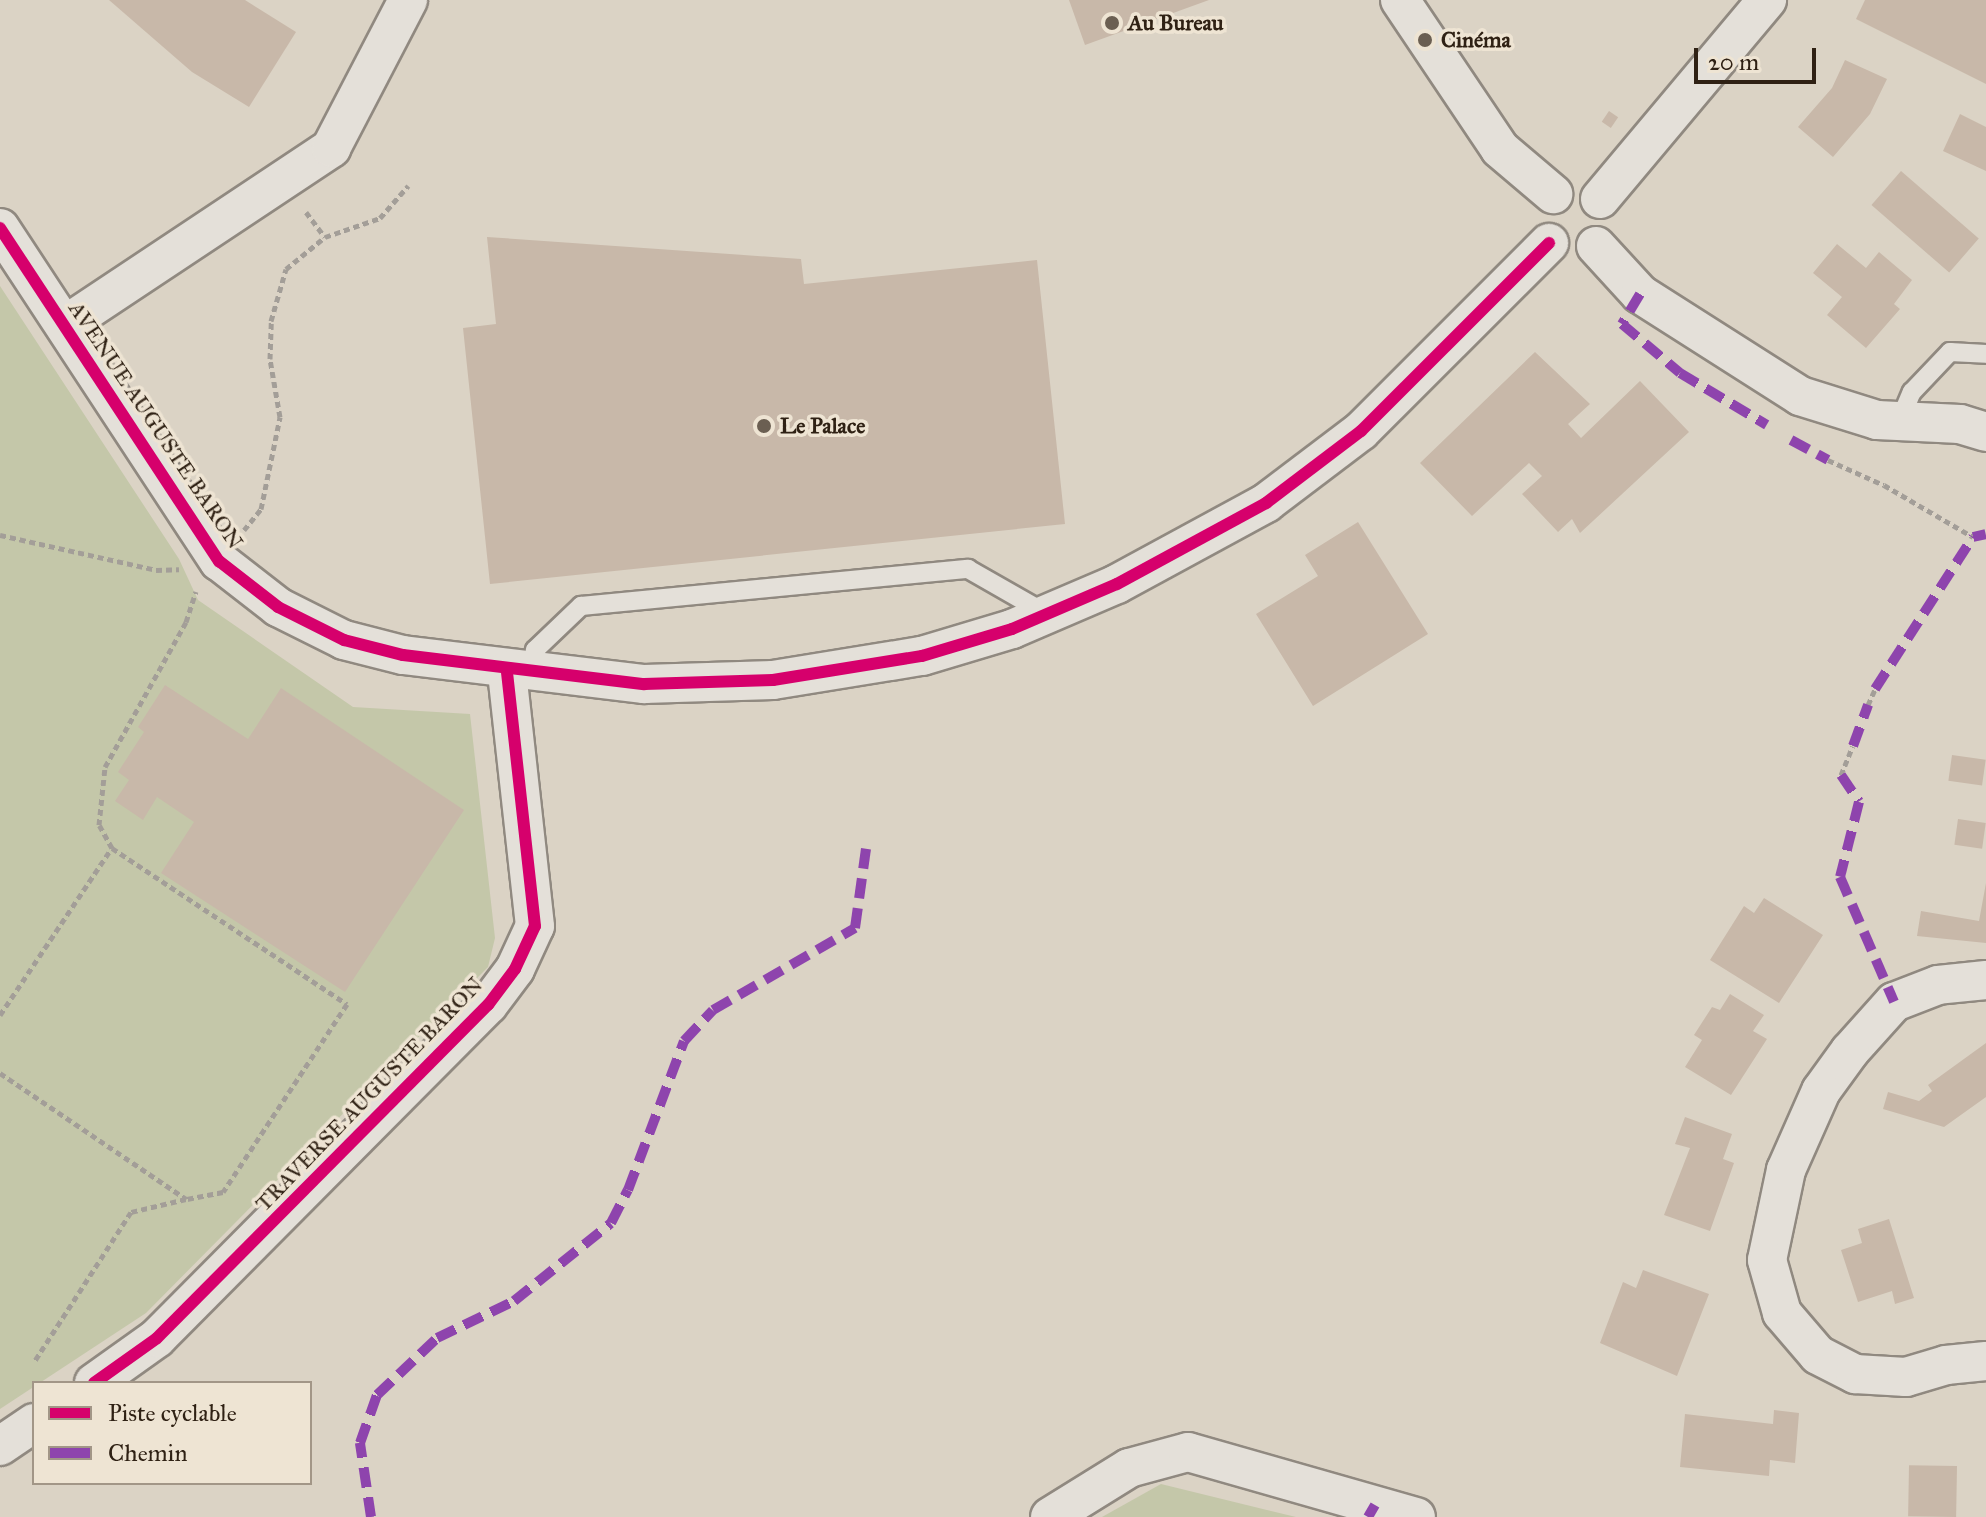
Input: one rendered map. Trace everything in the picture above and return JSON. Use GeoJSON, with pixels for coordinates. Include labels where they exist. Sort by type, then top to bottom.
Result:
{"type":"FeatureCollection","features":[{"type":"Feature","properties":{"kind":"street"},"geometry":{"type":"LineString","coordinates":[[65,325],[331,148],[408,0]]}},
{"type":"Feature","properties":{"kind":"street"},"geometry":{"type":"LineString","coordinates":[[1400,0],[1500,149],[1553,194]]}},
{"type":"Feature","properties":{"kind":"street"},"geometry":{"type":"LineString","coordinates":[[1600,199],[1767,0]]}},
{"type":"Feature","properties":{"kind":"street"},"geometry":{"type":"LineString","coordinates":[[1578,187],[1600,199],[1608,222],[1596,246],[1572,254],[1549,243],[1540,222],[1553,194],[1578,187]]}},
{"type":"Feature","properties":{"kind":"street","name":"AVENUE AUGUSTE BARON"},"geometry":{"type":"LineString","coordinates":[[0,228],[219,561],[278,607],[344,640],[403,655],[521,672],[644,684],[773,680],[922,656],[1047,614],[1117,584],[1266,503],[1361,431],[1549,243]]}},
{"type":"Feature","properties":{"kind":"street"},"geometry":{"type":"LineString","coordinates":[[1596,246],[1640,294],[1800,396],[1899,422],[1960,424],[1986,432]]}},
{"type":"Feature","properties":{"kind":"street","name":"TRAVERSE AUGUSTE BARON"},"geometry":{"type":"LineString","coordinates":[[97,1381],[157,1338],[488,1005],[515,969],[535,926],[521,672]]}},
{"type":"Feature","properties":{"kind":"street"},"geometry":{"type":"LineString","coordinates":[[1986,980],[1938,985],[1894,1002],[1850,1051],[1821,1091],[1786,1170],[1767,1260],[1782,1313],[1818,1355],[1855,1374],[1906,1377],[1946,1365],[1986,1361]]}},
{"type":"Feature","properties":{"kind":"street"},"geometry":{"type":"LineString","coordinates":[[0,1446],[32,1424]]}},
{"type":"Feature","properties":{"kind":"street"},"geometry":{"type":"LineString","coordinates":[[1050,1517],[1129,1468],[1188,1452],[1416,1517]]}},
{"type":"Feature","properties":{"kind":"lane"},"geometry":{"type":"LineString","coordinates":[[1899,422],[1912,392],[1950,352],[1986,354]]}},
{"type":"Feature","properties":{"kind":"lane"},"geometry":{"type":"LineString","coordinates":[[521,672],[535,650],[581,606],[968,569],[1047,614]]}},
{"type":"Feature","properties":{"kind":"path"},"geometry":{"type":"LineString","coordinates":[[243,531],[261,509],[280,417],[270,359],[271,321],[286,269],[325,237],[380,218],[408,186]]}},
{"type":"Feature","properties":{"kind":"path"},"geometry":{"type":"LineString","coordinates":[[1828,460],[1884,485],[1973,537]]}},
{"type":"Feature","properties":{"kind":"path"},"geometry":{"type":"LineString","coordinates":[[0,535],[166,572],[219,561]]}},
{"type":"Feature","properties":{"kind":"path"},"geometry":{"type":"LineString","coordinates":[[34,1362],[131,1212],[223,1192],[347,1004],[112,848],[99,825],[105,767],[186,622]]}},
{"type":"Feature","properties":{"kind":"path"},"geometry":{"type":"LineString","coordinates":[[1868,705],[1875,689]]}},
{"type":"Feature","properties":{"kind":"path"},"geometry":{"type":"LineString","coordinates":[[1841,775],[1853,746]]}},
{"type":"Feature","properties":{"kind":"path"},"geometry":{"type":"LineString","coordinates":[[0,1015],[112,848]]}},
{"type":"Feature","properties":{"kind":"path"},"geometry":{"type":"LineString","coordinates":[[0,1073],[186,1199]]}},
{"type":"Feature","properties":{"kind":"green space"},"geometry":{"type":"Polygon","coordinates":[[[0,286],[179,559],[198,600],[353,707],[470,714],[495,938],[488,967],[146,1313],[43,1381],[32,1381],[32,1388],[0,1409],[0,286]]]}},
{"type":"Feature","properties":{"kind":"green space"},"geometry":{"type":"Polygon","coordinates":[[[1161,1484],[1296,1517],[1102,1517],[1161,1484]]]}},
{"type":"Feature","properties":{"kind":"building"},"geometry":{"type":"Polygon","coordinates":[[[109,0],[245,0],[296,32],[249,107],[192,72],[109,0]]]}},
{"type":"Feature","properties":{"kind":"building","name":"Au Bureau"},"geometry":{"type":"Polygon","coordinates":[[[1069,0],[1209,0],[1085,45],[1069,0]]]}},
{"type":"Feature","properties":{"kind":"building"},"geometry":{"type":"Polygon","coordinates":[[[1865,0],[1986,0],[1986,84],[1856,19],[1865,0]]]}},
{"type":"Feature","properties":{"kind":"building"},"geometry":{"type":"Polygon","coordinates":[[[1845,60],[1887,79],[1870,114],[1833,157],[1798,127],[1832,88],[1845,60]]]}},
{"type":"Feature","properties":{"kind":"building"},"geometry":{"type":"Polygon","coordinates":[[[1609,111],[1618,117],[1611,128],[1602,122],[1609,111]]]}},
{"type":"Feature","properties":{"kind":"building"},"geometry":{"type":"Polygon","coordinates":[[[1960,114],[1986,127],[1986,171],[1943,151],[1960,114]]]}},
{"type":"Feature","properties":{"kind":"building"},"geometry":{"type":"Polygon","coordinates":[[[1901,171],[1979,239],[1949,273],[1871,205],[1901,171]]]}},
{"type":"Feature","properties":{"kind":"building","name":"Le Palace"},"geometry":{"type":"Polygon","coordinates":[[[487,237],[801,259],[804,284],[1037,260],[1065,524],[490,584],[463,328],[496,324],[487,237]]]}},
{"type":"Feature","properties":{"kind":"building"},"geometry":{"type":"Polygon","coordinates":[[[1837,244],[1866,268],[1879,252],[1912,280],[1894,304],[1900,309],[1866,348],[1827,315],[1842,297],[1813,273],[1837,244]]]}},
{"type":"Feature","properties":{"kind":"building"},"geometry":{"type":"Polygon","coordinates":[[[1535,352],[1590,404],[1568,424],[1581,438],[1640,381],[1689,432],[1580,533],[1572,519],[1558,532],[1522,494],[1542,476],[1529,463],[1472,516],[1420,463],[1535,352]]]}},
{"type":"Feature","properties":{"kind":"building"},"geometry":{"type":"Polygon","coordinates":[[[1358,522],[1428,634],[1313,706],[1256,614],[1318,576],[1305,555],[1358,522]]]}},
{"type":"Feature","properties":{"kind":"building"},"geometry":{"type":"Polygon","coordinates":[[[165,685],[248,739],[281,688],[464,810],[345,992],[161,873],[194,822],[157,797],[143,820],[115,801],[129,780],[118,772],[144,732],[138,727],[165,685]]]}},
{"type":"Feature","properties":{"kind":"building"},"geometry":{"type":"Polygon","coordinates":[[[1952,755],[1986,760],[1982,785],[1948,781],[1952,755]]]}},
{"type":"Feature","properties":{"kind":"building"},"geometry":{"type":"Polygon","coordinates":[[[1958,819],[1986,823],[1982,849],[1954,845],[1958,819]]]}},
{"type":"Feature","properties":{"kind":"building"},"geometry":{"type":"Polygon","coordinates":[[[1986,883],[1986,943],[1917,936],[1921,911],[1979,921],[1986,883]]]}},
{"type":"Feature","properties":{"kind":"building"},"geometry":{"type":"Polygon","coordinates":[[[1764,898],[1823,935],[1779,1003],[1710,960],[1744,906],[1754,913],[1764,898]]]}},
{"type":"Feature","properties":{"kind":"building"},"geometry":{"type":"Polygon","coordinates":[[[1730,994],[1764,1015],[1753,1031],[1767,1039],[1731,1095],[1685,1067],[1702,1040],[1694,1035],[1712,1007],[1720,1010],[1730,994]]]}},
{"type":"Feature","properties":{"kind":"building"},"geometry":{"type":"Polygon","coordinates":[[[1986,1043],[1986,1097],[1944,1127],[1883,1109],[1888,1092],[1919,1101],[1932,1091],[1928,1085],[1986,1043]]]}},
{"type":"Feature","properties":{"kind":"building"},"geometry":{"type":"Polygon","coordinates":[[[1685,1117],[1732,1134],[1723,1159],[1734,1163],[1710,1231],[1664,1215],[1690,1148],[1675,1144],[1685,1117]]]}},
{"type":"Feature","properties":{"kind":"building"},"geometry":{"type":"Polygon","coordinates":[[[1889,1219],[1914,1298],[1895,1304],[1892,1291],[1858,1302],[1841,1250],[1862,1243],[1858,1229],[1889,1219]]]}},
{"type":"Feature","properties":{"kind":"building"},"geometry":{"type":"Polygon","coordinates":[[[1643,1270],[1709,1294],[1677,1376],[1600,1343],[1623,1282],[1636,1288],[1643,1270]]]}},
{"type":"Feature","properties":{"kind":"building"},"geometry":{"type":"Polygon","coordinates":[[[1774,1410],[1799,1413],[1795,1463],[1770,1460],[1769,1476],[1680,1467],[1685,1414],[1773,1424],[1774,1410]]]}},
{"type":"Feature","properties":{"kind":"building"},"geometry":{"type":"Polygon","coordinates":[[[1909,1465],[1957,1466],[1956,1517],[1908,1516],[1909,1465]]]}},
{"type":"Feature","properties":{"kind":"marked path"},"geometry":{"type":"LineString","coordinates":[[1640,294],[1622,324],[1680,373],[1767,425]]}},
{"type":"Feature","properties":{"kind":"marked path"},"geometry":{"type":"LineString","coordinates":[[1791,440],[1828,460]]}},
{"type":"Feature","properties":{"kind":"marked path"},"geometry":{"type":"LineString","coordinates":[[1875,689],[1973,537],[1986,534]]}},
{"type":"Feature","properties":{"kind":"marked path"},"geometry":{"type":"LineString","coordinates":[[1853,746],[1868,705]]}},
{"type":"Feature","properties":{"kind":"marked path"},"geometry":{"type":"LineString","coordinates":[[1841,775],[1859,802],[1840,877],[1894,1002]]}},
{"type":"Feature","properties":{"kind":"marked path"},"geometry":{"type":"LineString","coordinates":[[371,1517],[360,1443],[377,1395],[437,1338],[514,1301],[611,1223],[628,1190],[684,1041],[713,1010],[855,928],[866,849]]}},
{"type":"Feature","properties":{"kind":"marked path"},"geometry":{"type":"LineString","coordinates":[[1368,1517],[1375,1505]]}},
{"type":"Feature","properties":{"kind":"cycle path"},"geometry":{"type":"LineString","coordinates":[[0,228],[219,561],[278,607],[344,640],[403,655],[644,684],[773,680],[922,656],[1012,629],[1117,584],[1266,503],[1361,431],[1549,243]]}},
{"type":"Feature","properties":{"kind":"cycle path"},"geometry":{"type":"LineString","coordinates":[[97,1381],[157,1338],[488,1005],[515,969],[535,926],[507,671]]}},
{"type":"Feature","properties":{"kind":"place","name":"Au Bureau"},"geometry":{"type":"Point","coordinates":[1112,23]}},
{"type":"Feature","properties":{"kind":"place","name":"Cinéma"},"geometry":{"type":"Point","coordinates":[1425,40]}},
{"type":"Feature","properties":{"kind":"place","name":"Le Palace"},"geometry":{"type":"Point","coordinates":[764,426]}}]}
